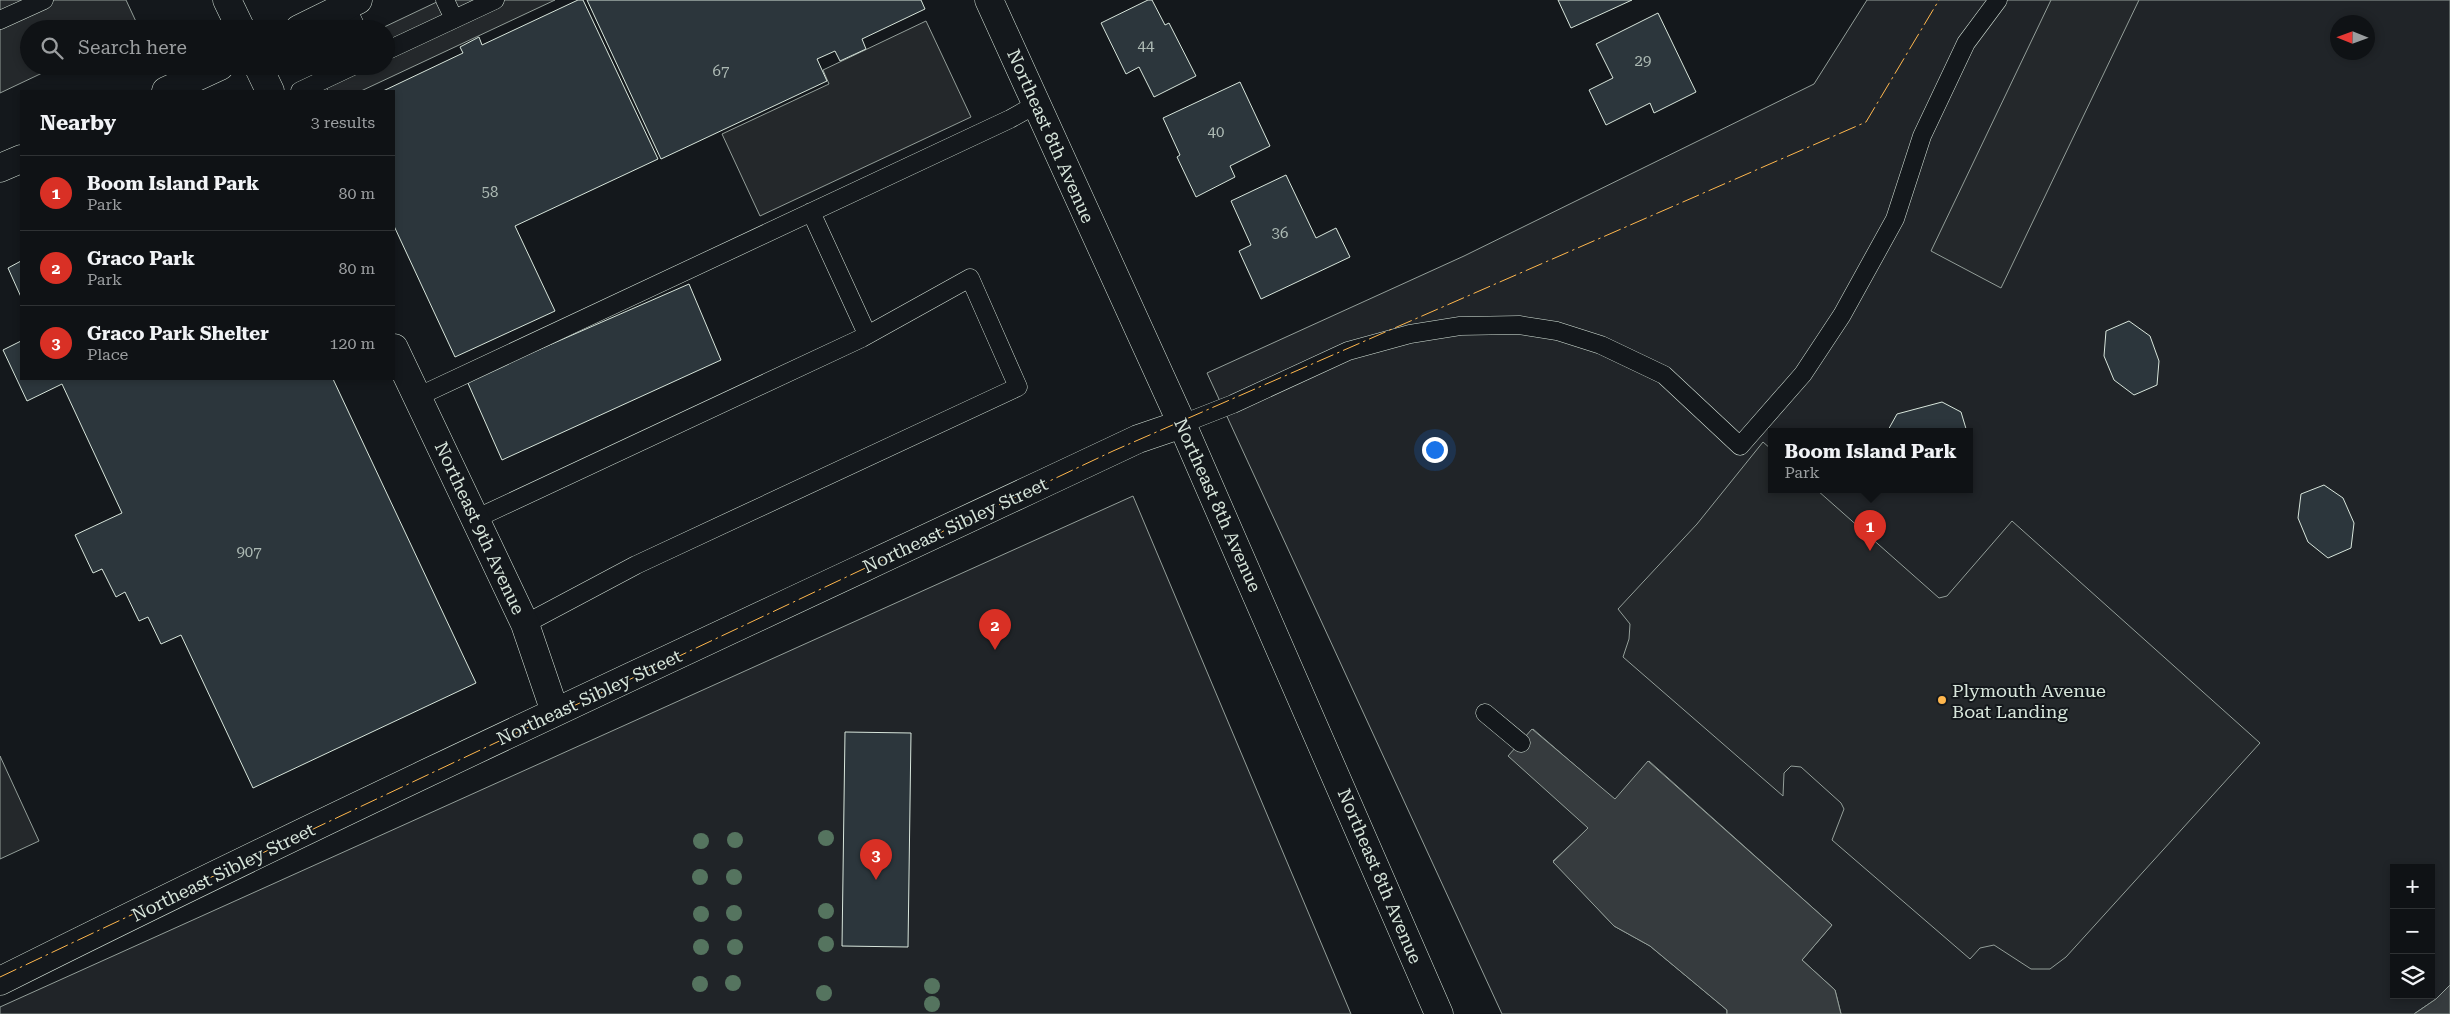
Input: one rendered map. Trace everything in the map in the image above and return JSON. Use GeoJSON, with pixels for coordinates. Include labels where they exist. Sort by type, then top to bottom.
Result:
{"type":"FeatureCollection","features":[{"type":"Feature","properties":{"kind":"street"},"geometry":{"type":"LineString","coordinates":[[228,0],[237,20]]}},
{"type":"Feature","properties":{"kind":"street","name":"Northeast 8th Avenue"},"geometry":{"type":"LineString","coordinates":[[989,0],[1182,424],[1439,1014]]}},
{"type":"Feature","properties":{"kind":"street"},"geometry":{"type":"LineString","coordinates":[[328,20],[353,12]]}},
{"type":"Feature","properties":{"kind":"street"},"geometry":{"type":"LineString","coordinates":[[168,90],[201,75]]}},
{"type":"Feature","properties":{"kind":"street"},"geometry":{"type":"LineString","coordinates":[[262,75],[270,90]]}},
{"type":"Feature","properties":{"kind":"street"},"geometry":{"type":"LineString","coordinates":[[0,168],[20,159]]}},
{"type":"Feature","properties":{"kind":"street","name":"Northeast 9th Avenue"},"geometry":{"type":"LineString","coordinates":[[395,350],[525,624],[555,712]]}},
{"type":"Feature","properties":{"kind":"street","name":"Northeast Sibley Street"},"geometry":{"type":"LineString","coordinates":[[0,981],[555,712],[1129,444],[1182,424]]}},
{"type":"Feature","properties":{"kind":"lane"},"geometry":{"type":"LineString","coordinates":[[0,20],[44,0]]}},
{"type":"Feature","properties":{"kind":"lane"},"geometry":{"type":"LineString","coordinates":[[445,0],[454,19]]}},
{"type":"Feature","properties":{"kind":"lane"},"geometry":{"type":"LineString","coordinates":[[395,47],[494,0]]}},
{"type":"Feature","properties":{"kind":"lane"},"geometry":{"type":"LineString","coordinates":[[1182,424],[1233,404],[1357,349],[1410,334],[1452,327],[1518,325],[1557,331],[1601,345],[1664,376],[1740,446],[1803,374],[1842,315],[1894,219],[1922,136],[1966,44],[1998,0]]}},
{"type":"Feature","properties":{"kind":"lane"},"geometry":{"type":"LineString","coordinates":[[302,90],[334,75]]}},
{"type":"Feature","properties":{"kind":"lane"},"geometry":{"type":"LineString","coordinates":[[417,397],[1010,119],[1037,104]]}},
{"type":"Feature","properties":{"kind":"lane"},"geometry":{"type":"LineString","coordinates":[[811,212],[867,334]]}},
{"type":"Feature","properties":{"kind":"lane"},"geometry":{"type":"LineString","coordinates":[[475,519],[867,334],[970,278],[1018,387],[636,565],[525,624]]}},
{"type":"Feature","properties":{"kind":"lane"},"geometry":{"type":"LineString","coordinates":[[1485,713],[1521,743]]}},
{"type":"Feature","properties":{"kind":"shaded area"},"geometry":{"type":"Polygon","coordinates":[[[0,0],[126,0],[135,20],[20,20],[20,75],[38,75],[0,93],[0,0]]]}},
{"type":"Feature","properties":{"kind":"shaded area"},"geometry":{"type":"Polygon","coordinates":[[[441,0],[555,0],[363,90],[328,90],[320,75],[395,75],[395,22],[441,0]]]}},
{"type":"Feature","properties":{"kind":"shaded area"},"geometry":{"type":"Polygon","coordinates":[[[1867,0],[2450,0],[2450,985],[2436,999],[2414,1014],[1841,1014],[1835,990],[1802,960],[1832,925],[1649,761],[1615,800],[1533,729],[1509,756],[1589,828],[1553,861],[1614,926],[1650,946],[1727,1010],[1727,1014],[1502,1014],[1207,373],[1464,256],[1814,84],[1867,0]]]}},
{"type":"Feature","properties":{"kind":"shaded area"},"geometry":{"type":"Polygon","coordinates":[[[2051,0],[2139,0],[2001,288],[1931,251],[2051,0]]]}},
{"type":"Feature","properties":{"kind":"shaded area"},"geometry":{"type":"Polygon","coordinates":[[[926,21],[971,117],[760,216],[722,134],[829,84],[823,70],[926,21]]]}},
{"type":"Feature","properties":{"kind":"shaded area","name":"Plymouth Avenue Boat Landing"},"geometry":{"type":"Polygon","coordinates":[[[1763,442],[1768,446],[1768,493],[1820,493],[1939,598],[1947,596],[2012,521],[2260,743],[2066,957],[2050,969],[2031,969],[1994,945],[1980,948],[1970,959],[1832,840],[1844,809],[1841,803],[1801,767],[1791,766],[1784,773],[1783,796],[1623,657],[1629,639],[1630,624],[1618,609],[1697,524],[1763,442]]]}},
{"type":"Feature","properties":{"kind":"shaded area"},"geometry":{"type":"Polygon","coordinates":[[[1133,496],[1351,1014],[0,1014],[0,1007],[1133,496]]]}},
{"type":"Feature","properties":{"kind":"shaded area"},"geometry":{"type":"Polygon","coordinates":[[[1532,729],[1615,799],[1648,761],[1832,925],[1802,960],[1835,990],[1841,1014],[1727,1014],[1727,1010],[1650,946],[1614,926],[1553,862],[1588,828],[1508,756],[1532,729]]]}},
{"type":"Feature","properties":{"kind":"shaded area"},"geometry":{"type":"Polygon","coordinates":[[[0,756],[39,841],[0,859],[0,756]]]}},
{"type":"Feature","properties":{"kind":"shaded area"},"geometry":{"type":"Polygon","coordinates":[[[2450,985],[2450,1014],[2414,1014],[2436,999],[2450,985]]]}},
{"type":"Feature","properties":{"kind":"building"},"geometry":{"type":"Polygon","coordinates":[[[578,0],[583,0],[658,159],[515,226],[555,311],[455,357],[395,228],[395,90],[385,90],[463,53],[460,47],[479,37],[482,45],[578,0]]]}},
{"type":"Feature","properties":{"kind":"building"},"geometry":{"type":"Polygon","coordinates":[[[587,0],[921,0],[925,9],[862,39],[866,49],[840,61],[835,51],[817,59],[827,81],[661,159],[587,0]]]}},
{"type":"Feature","properties":{"kind":"building"},"geometry":{"type":"Polygon","coordinates":[[[1148,0],[1152,0],[1165,25],[1169,23],[1196,76],[1154,97],[1139,67],[1126,74],[1101,23],[1148,0]]]}},
{"type":"Feature","properties":{"kind":"building"},"geometry":{"type":"Polygon","coordinates":[[[1558,0],[1632,0],[1571,28],[1558,0]]]}},
{"type":"Feature","properties":{"kind":"building"},"geometry":{"type":"Polygon","coordinates":[[[1658,13],[1696,92],[1654,113],[1650,103],[1606,125],[1589,90],[1613,78],[1596,44],[1658,13]]]}},
{"type":"Feature","properties":{"kind":"building"},"geometry":{"type":"Polygon","coordinates":[[[1240,82],[1270,146],[1230,166],[1235,177],[1196,197],[1177,157],[1180,155],[1163,118],[1240,82]]]}},
{"type":"Feature","properties":{"kind":"building"},"geometry":{"type":"Polygon","coordinates":[[[1286,175],[1316,238],[1336,228],[1350,257],[1261,299],[1239,251],[1251,245],[1231,201],[1286,175]]]}},
{"type":"Feature","properties":{"kind":"building"},"geometry":{"type":"Polygon","coordinates":[[[20,262],[20,295],[8,268],[20,262]]]}},
{"type":"Feature","properties":{"kind":"building"},"geometry":{"type":"Polygon","coordinates":[[[689,284],[721,360],[502,460],[467,381],[689,284]]]}},
{"type":"Feature","properties":{"kind":"building"},"geometry":{"type":"Polygon","coordinates":[[[2129,321],[2150,336],[2159,361],[2157,385],[2134,395],[2114,380],[2104,356],[2106,331],[2129,321]]]}},
{"type":"Feature","properties":{"kind":"building"},"geometry":{"type":"Polygon","coordinates":[[[20,342],[20,380],[333,380],[476,683],[253,788],[181,635],[161,644],[148,617],[139,621],[125,592],[116,597],[102,569],[93,573],[75,535],[122,513],[62,384],[27,401],[3,350],[20,342]]]}},
{"type":"Feature","properties":{"kind":"building"},"geometry":{"type":"Polygon","coordinates":[[[1942,402],[1961,412],[1966,428],[1889,428],[1897,414],[1942,402]]]}},
{"type":"Feature","properties":{"kind":"building"},"geometry":{"type":"Polygon","coordinates":[[[2324,485],[2343,498],[2354,523],[2351,548],[2328,558],[2308,542],[2298,518],[2301,494],[2324,485]]]}},
{"type":"Feature","properties":{"kind":"building"},"geometry":{"type":"Polygon","coordinates":[[[845,732],[911,733],[908,947],[842,946],[845,732]]]}},
{"type":"Feature","properties":{"kind":"power"},"geometry":{"type":"LineString","coordinates":[[0,977],[1113,451],[1866,122],[1939,0]]}},
{"type":"Feature","properties":{"kind":"place","name":"Boom Island Park"},"geometry":{"type":"Point","coordinates":[1870,551]}},
{"type":"Feature","properties":{"kind":"place","name":"Graco Park"},"geometry":{"type":"Point","coordinates":[995,650]}},
{"type":"Feature","properties":{"kind":"place","name":"Plymouth Avenue Boat Landing"},"geometry":{"type":"Point","coordinates":[1942,700]}},
{"type":"Feature","properties":{"kind":"place","name":"Graco Park Shelter"},"geometry":{"type":"Point","coordinates":[876,880]}}]}
